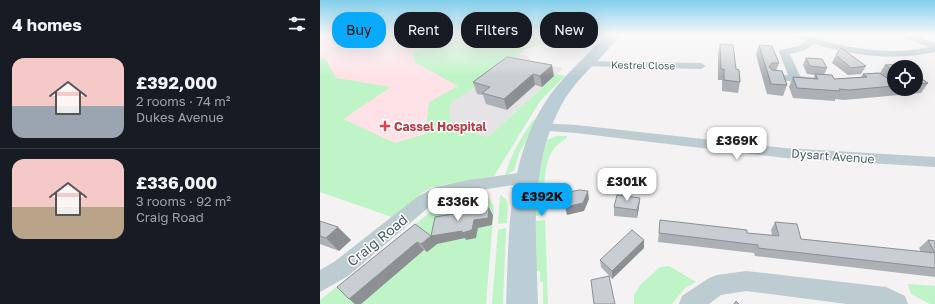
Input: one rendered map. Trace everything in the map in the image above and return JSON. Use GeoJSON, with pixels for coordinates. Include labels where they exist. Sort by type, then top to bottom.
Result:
{"type":"FeatureCollection","features":[{"type":"Feature","properties":{"kind":"street"},"geometry":{"type":"LineString","coordinates":[[522,304],[526,178],[540,127],[557,97],[600,49]]}},
{"type":"Feature","properties":{"kind":"street"},"geometry":{"type":"LineString","coordinates":[[796,49],[784,52],[796,79]]}},
{"type":"Feature","properties":{"kind":"street"},"geometry":{"type":"LineString","coordinates":[[846,49],[884,54],[923,52],[931,49]]}},
{"type":"Feature","properties":{"kind":"street"},"geometry":{"type":"LineString","coordinates":[[923,52],[935,58]]}},
{"type":"Feature","properties":{"kind":"street","name":"Kestrel Close"},"geometry":{"type":"LineString","coordinates":[[586,64],[702,66]]}},
{"type":"Feature","properties":{"kind":"street"},"geometry":{"type":"LineString","coordinates":[[773,78],[827,80]]}},
{"type":"Feature","properties":{"kind":"street","name":"Dysart Avenue"},"geometry":{"type":"LineString","coordinates":[[540,127],[576,129],[785,153],[935,162]]}},
{"type":"Feature","properties":{"kind":"street","name":"Craig Road"},"geometry":{"type":"LineString","coordinates":[[320,282],[346,265],[423,202],[442,192],[468,186],[526,178]]}},
{"type":"Feature","properties":{"kind":"street"},"geometry":{"type":"LineString","coordinates":[[690,304],[717,285],[746,281],[886,298],[897,304]]}},
{"type":"Feature","properties":{"kind":"shaded area","name":"Cassel Hospital"},"geometry":{"type":"Polygon","coordinates":[[[320,49],[522,49],[508,62],[451,102],[447,125],[488,137],[320,192],[320,49]]]}},
{"type":"Feature","properties":{"kind":"shaded area"},"geometry":{"type":"Polygon","coordinates":[[[517,54],[527,56],[530,61],[563,68],[488,137],[447,125],[451,102],[517,54]]]}},
{"type":"Feature","properties":{"kind":"green space","name":"Cassel Hospital"},"geometry":{"type":"Polygon","coordinates":[[[418,49],[526,49],[475,87],[451,102],[449,115],[453,127],[488,137],[557,74],[565,76],[540,101],[494,176],[430,187],[392,217],[320,192],[320,60],[325,58],[336,78],[391,87],[343,119],[395,143],[425,134],[429,102],[458,86],[414,62],[413,51],[418,49]]]}},
{"type":"Feature","properties":{"kind":"green space"},"geometry":{"type":"Polygon","coordinates":[[[544,108],[519,153],[514,170],[505,176],[520,140],[531,123],[544,108]]]}},
{"type":"Feature","properties":{"kind":"green space"},"geometry":{"type":"Polygon","coordinates":[[[557,136],[567,136],[567,138],[553,150],[549,156],[545,172],[546,214],[536,216],[537,180],[547,140],[557,136]]]}},
{"type":"Feature","properties":{"kind":"green space"},"geometry":{"type":"Polygon","coordinates":[[[500,195],[506,199],[508,205],[507,223],[498,224],[500,195]]]}},
{"type":"Feature","properties":{"kind":"green space"},"geometry":{"type":"Polygon","coordinates":[[[487,196],[494,206],[486,304],[361,304],[424,250],[427,252],[433,241],[356,304],[320,304],[320,300],[438,206],[448,200],[487,196]]]}},
{"type":"Feature","properties":{"kind":"green space"},"geometry":{"type":"Polygon","coordinates":[[[545,220],[548,304],[543,304],[543,282],[540,282],[540,271],[534,271],[536,221],[545,220]]]}},
{"type":"Feature","properties":{"kind":"green space"},"geometry":{"type":"Polygon","coordinates":[[[506,228],[503,304],[492,304],[498,230],[506,228]]]}},
{"type":"Feature","properties":{"kind":"green space"},"geometry":{"type":"Polygon","coordinates":[[[669,266],[696,282],[686,287],[672,304],[634,304],[634,295],[641,284],[660,267],[669,266]]]}},
{"type":"Feature","properties":{"kind":"green space"},"geometry":{"type":"Polygon","coordinates":[[[908,284],[935,286],[935,304],[930,304],[911,294],[908,284]]]}},
{"type":"Feature","properties":{"kind":"building"},"geometry":{"type":"Polygon","coordinates":[[[720,49],[734,49],[736,69],[739,70],[740,82],[724,80],[724,69],[721,69],[720,49]]]}},
{"type":"Feature","properties":{"kind":"building"},"geometry":{"type":"Polygon","coordinates":[[[760,49],[773,49],[779,63],[772,63],[769,67],[772,70],[782,71],[787,85],[771,84],[760,49]]]}},
{"type":"Feature","properties":{"kind":"building"},"geometry":{"type":"Polygon","coordinates":[[[840,49],[843,49],[866,66],[851,68],[836,55],[840,49]]]}},
{"type":"Feature","properties":{"kind":"building"},"geometry":{"type":"Polygon","coordinates":[[[507,57],[552,65],[540,76],[533,74],[504,99],[482,93],[490,87],[473,82],[507,57]]]}},
{"type":"Feature","properties":{"kind":"building"},"geometry":{"type":"Polygon","coordinates":[[[806,58],[822,59],[827,68],[810,66],[806,58]]]}},
{"type":"Feature","properties":{"kind":"building"},"geometry":{"type":"Polygon","coordinates":[[[879,73],[887,78],[887,87],[849,90],[839,89],[840,91],[797,88],[793,77],[818,79],[815,74],[832,75],[834,79],[867,77],[863,74],[879,73]]]}},
{"type":"Feature","properties":{"kind":"building"},"geometry":{"type":"Polygon","coordinates":[[[579,190],[588,191],[583,203],[565,207],[564,193],[579,190]]]}},
{"type":"Feature","properties":{"kind":"building"},"geometry":{"type":"Polygon","coordinates":[[[617,195],[640,198],[637,210],[614,207],[617,195]]]}},
{"type":"Feature","properties":{"kind":"building"},"geometry":{"type":"Polygon","coordinates":[[[489,208],[488,218],[474,220],[472,230],[462,233],[462,231],[431,236],[435,217],[489,208]]]}},
{"type":"Feature","properties":{"kind":"building"},"geometry":{"type":"Polygon","coordinates":[[[660,220],[747,230],[747,233],[779,236],[775,222],[797,224],[801,239],[935,253],[935,268],[758,248],[758,245],[659,233],[660,220]]]}},
{"type":"Feature","properties":{"kind":"building"},"geometry":{"type":"Polygon","coordinates":[[[320,221],[338,227],[326,238],[320,236],[320,221]]]}},
{"type":"Feature","properties":{"kind":"building"},"geometry":{"type":"Polygon","coordinates":[[[415,224],[431,236],[421,244],[417,242],[349,299],[337,287],[415,224]]]}},
{"type":"Feature","properties":{"kind":"building"},"geometry":{"type":"Polygon","coordinates":[[[632,230],[644,240],[612,271],[600,260],[632,230]]]}},
{"type":"Feature","properties":{"kind":"building"},"geometry":{"type":"Polygon","coordinates":[[[928,240],[935,241],[935,253],[928,240]]]}},
{"type":"Feature","properties":{"kind":"building"},"geometry":{"type":"Polygon","coordinates":[[[609,276],[615,304],[594,304],[591,280],[609,276]]]}},
{"type":"Feature","properties":{"kind":"place","name":"Cassel Hospital"},"geometry":{"type":"Point","coordinates":[385,126]}}]}
